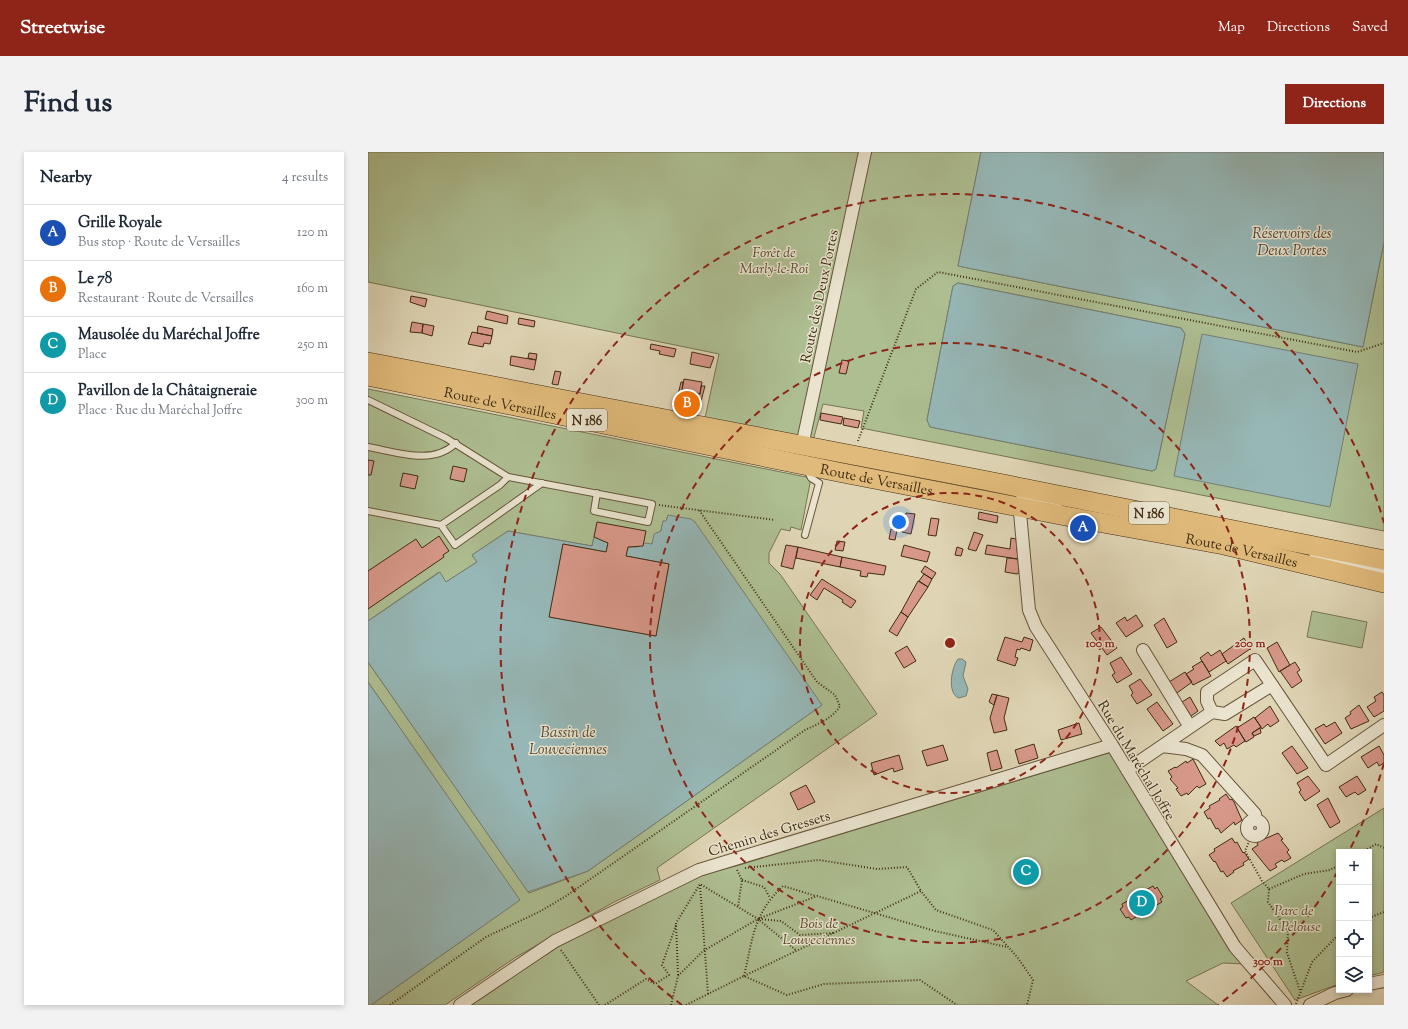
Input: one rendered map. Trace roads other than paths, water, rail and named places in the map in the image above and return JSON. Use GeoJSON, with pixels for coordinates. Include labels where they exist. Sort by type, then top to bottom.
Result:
{"type":"FeatureCollection","features":[{"type":"Feature","properties":{"kind":"main road","name":"Route de Versailles"},"geometry":{"type":"LineString","coordinates":[[368,362],[804,455],[838,475],[1019,507],[1351,570],[1384,583]]}},
{"type":"Feature","properties":{"kind":"main road","name":"Route de Versailles"},"geometry":{"type":"LineString","coordinates":[[368,376],[804,455],[822,450],[1090,501],[1384,560]]}},
{"type":"Feature","properties":{"kind":"main road"},"geometry":{"type":"LineString","coordinates":[[1351,570],[1384,571]]}},
{"type":"Feature","properties":{"kind":"street","name":"Route des Deux Portes"},"geometry":{"type":"LineString","coordinates":[[804,455],[865,152]]}},
{"type":"Feature","properties":{"kind":"street"},"geometry":{"type":"LineString","coordinates":[[1019,507],[1019,502],[1022,500],[1072,504],[1090,501]]}},
{"type":"Feature","properties":{"kind":"street","name":"Rue du Maréchal Joffre"},"geometry":{"type":"LineString","coordinates":[[1019,507],[1030,616],[1112,745],[1235,947],[1286,1005]]}},
{"type":"Feature","properties":{"kind":"street"},"geometry":{"type":"LineString","coordinates":[[1143,650],[1190,727]]}},
{"type":"Feature","properties":{"kind":"street"},"geometry":{"type":"LineString","coordinates":[[1212,712],[1207,701],[1207,692],[1255,660],[1326,765],[1384,725]]}},
{"type":"Feature","properties":{"kind":"street"},"geometry":{"type":"LineString","coordinates":[[1127,770],[1212,712],[1225,714],[1272,685]]}},
{"type":"Feature","properties":{"kind":"street","name":"Chemin des Gressets"},"geometry":{"type":"LineString","coordinates":[[460,1005],[555,941],[699,870],[735,864],[1112,745]]}},
{"type":"Feature","properties":{"kind":"street"},"geometry":{"type":"LineString","coordinates":[[1162,746],[1186,749],[1202,755],[1256,814],[1256,820],[1262,823],[1263,830],[1258,835],[1252,835]]}},
{"type":"Feature","properties":{"kind":"street"},"geometry":{"type":"LineString","coordinates":[[1372,983],[1384,981]]}},
{"type":"Feature","properties":{"kind":"street"},"geometry":{"type":"LineString","coordinates":[[1310,1005],[1336,993]]}},
{"type":"Feature","properties":{"kind":"lane"},"geometry":{"type":"LineString","coordinates":[[368,400],[456,443],[508,477],[597,493],[652,504],[648,522],[594,511],[597,493]]}},
{"type":"Feature","properties":{"kind":"lane"},"geometry":{"type":"LineString","coordinates":[[368,447],[419,457],[450,449],[456,443]]}},
{"type":"Feature","properties":{"kind":"lane"},"geometry":{"type":"LineString","coordinates":[[804,455],[811,478],[819,483]]}},
{"type":"Feature","properties":{"kind":"lane"},"geometry":{"type":"LineString","coordinates":[[441,525],[500,485],[508,477]]}},
{"type":"Feature","properties":{"kind":"lane"},"geometry":{"type":"LineString","coordinates":[[819,483],[826,480]]}},
{"type":"Feature","properties":{"kind":"lane"},"geometry":{"type":"LineString","coordinates":[[368,511],[441,525],[456,545],[542,483]]}},
{"type":"Feature","properties":{"kind":"lane"},"geometry":{"type":"LineString","coordinates":[[805,535],[819,483]]}},
{"type":"Feature","properties":{"kind":"water","name":"Réservoirs des Deux Portes"},"geometry":{"type":"Polygon","coordinates":[[[981,152],[1384,152],[1384,242],[1363,347],[958,266],[981,152]]]}},
{"type":"Feature","properties":{"kind":"water"},"geometry":{"type":"Polygon","coordinates":[[[958,283],[1181,328],[1185,334],[1156,469],[1152,471],[930,427],[927,420],[953,286],[958,283]]]}},
{"type":"Feature","properties":{"kind":"water"},"geometry":{"type":"Polygon","coordinates":[[[1202,334],[1358,364],[1330,507],[1174,476],[1202,334]]]}},
{"type":"Feature","properties":{"kind":"water","name":"Bassin de Louveciennes"},"geometry":{"type":"Polygon","coordinates":[[[668,515],[691,519],[695,522],[822,705],[588,871],[528,892],[368,662],[368,621],[440,572],[446,582],[477,562],[472,555],[508,531],[592,546],[594,537],[608,543],[606,552],[563,544],[550,617],[656,636],[669,564],[626,556],[628,547],[638,547],[644,543],[652,544],[654,534],[661,531],[663,521],[666,521],[668,515]]]}},
{"type":"Feature","properties":{"kind":"water"},"geometry":{"type":"Polygon","coordinates":[[[958,659],[962,659],[966,662],[963,676],[968,689],[966,696],[959,698],[955,696],[951,680],[958,659]]]}},
{"type":"Feature","properties":{"kind":"water"},"geometry":{"type":"Polygon","coordinates":[[[368,682],[520,900],[371,1005],[368,1005],[368,682]]]}},
{"type":"Feature","properties":{"kind":"place","name":"Le 78"},"geometry":{"type":"Point","coordinates":[687,404]}},
{"type":"Feature","properties":{"kind":"place","name":"Grille Royale"},"geometry":{"type":"Point","coordinates":[1083,528]}},
{"type":"Feature","properties":{"kind":"place","name":"Mausolée du Maréchal Joffre"},"geometry":{"type":"Point","coordinates":[1026,872]}},
{"type":"Feature","properties":{"kind":"place","name":"Pavillon de la Châtaigneraie"},"geometry":{"type":"Point","coordinates":[1142,903]}},
{"type":"Feature","properties":{"kind":"park label","name":"Forêt de Marly-le-Roi"},"geometry":{"type":"Point","coordinates":[774,260]}},
{"type":"Feature","properties":{"kind":"park label","name":"Parc de la Pelouse"},"geometry":{"type":"Point","coordinates":[1294,918]}},
{"type":"Feature","properties":{"kind":"park label","name":"Bois de Louveciennes"},"geometry":{"type":"Point","coordinates":[819,932]}}]}
